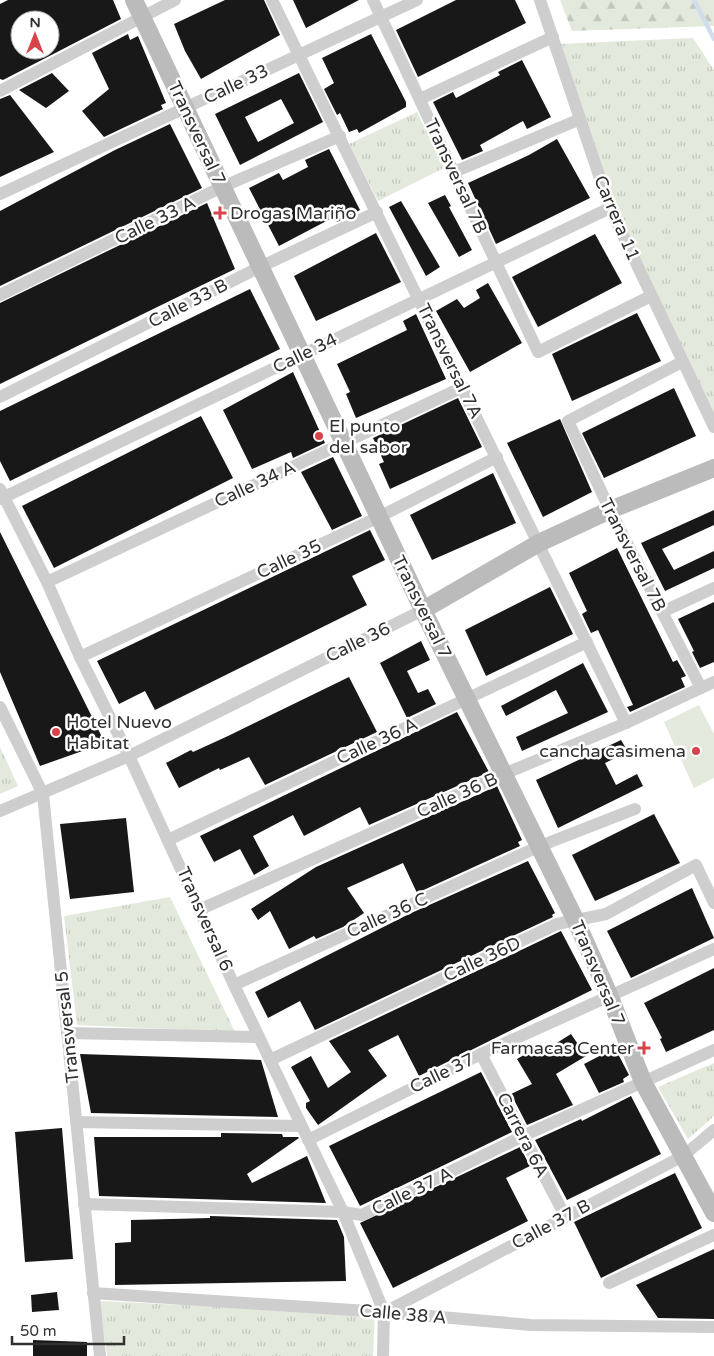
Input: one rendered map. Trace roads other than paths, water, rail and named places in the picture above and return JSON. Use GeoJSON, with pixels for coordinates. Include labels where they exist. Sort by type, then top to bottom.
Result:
{"type":"FeatureCollection","features":[{"type":"Feature","properties":{"kind":"street","name":"Transversal 7"},"geometry":{"type":"LineString","coordinates":[[134,0],[423,610],[575,919],[610,997],[643,1082],[714,1213]]}},
{"type":"Feature","properties":{"kind":"street"},"geometry":{"type":"LineString","coordinates":[[0,91],[175,0]]}},
{"type":"Feature","properties":{"kind":"street","name":"Transversal 7A"},"geometry":{"type":"LineString","coordinates":[[272,0],[626,723]]}},
{"type":"Feature","properties":{"kind":"street","name":"Transversal 7B"},"geometry":{"type":"LineString","coordinates":[[373,0],[538,352],[651,296]]}},
{"type":"Feature","properties":{"kind":"street","name":"Calle 33"},"geometry":{"type":"LineString","coordinates":[[0,194],[417,0]]}},
{"type":"Feature","properties":{"kind":"street","name":"Carrera 11"},"geometry":{"type":"LineString","coordinates":[[540,0],[578,120],[610,208],[714,427]]}},
{"type":"Feature","properties":{"kind":"street"},"geometry":{"type":"LineString","coordinates":[[420,100],[553,37]]}},
{"type":"Feature","properties":{"kind":"street"},"geometry":{"type":"LineString","coordinates":[[454,172],[578,120]]}},
{"type":"Feature","properties":{"kind":"street","name":"Calle 33 A"},"geometry":{"type":"LineString","coordinates":[[0,295],[222,187],[340,136]]}},
{"type":"Feature","properties":{"kind":"street","name":"Calle 34"},"geometry":{"type":"LineString","coordinates":[[1,495],[610,208]]}},
{"type":"Feature","properties":{"kind":"street","name":"Calle 33 B"},"geometry":{"type":"LineString","coordinates":[[0,397],[260,267],[377,212]]}},
{"type":"Feature","properties":{"kind":"street","name":"Transversal 7B"},"geometry":{"type":"LineString","coordinates":[[682,362],[568,420],[610,510],[701,688]]}},
{"type":"Feature","properties":{"kind":"street","name":"Calle 34 A"},"geometry":{"type":"LineString","coordinates":[[47,582],[462,387]]}},
{"type":"Feature","properties":{"kind":"street","name":"Calle 35"},"geometry":{"type":"LineString","coordinates":[[80,657],[379,517],[497,457]]}},
{"type":"Feature","properties":{"kind":"street","name":"Calle 36"},"geometry":{"type":"LineString","coordinates":[[0,811],[129,756],[423,610],[539,543],[610,510],[714,468]]}},
{"type":"Feature","properties":{"kind":"street","name":"Transversal 6"},"geometry":{"type":"LineString","coordinates":[[1,495],[47,582],[80,657],[129,756],[201,909],[234,985],[342,1212],[384,1312],[383,1356]]}},
{"type":"Feature","properties":{"kind":"street"},"geometry":{"type":"LineString","coordinates":[[662,612],[714,588]]}},
{"type":"Feature","properties":{"kind":"street","name":"Calle 36 A"},"geometry":{"type":"LineString","coordinates":[[168,840],[587,642]]}},
{"type":"Feature","properties":{"kind":"street","name":"Calle 36 B"},"geometry":{"type":"LineString","coordinates":[[201,909],[504,774],[626,723],[714,682]]}},
{"type":"Feature","properties":{"kind":"street","name":"Transversal 5"},"geometry":{"type":"LineString","coordinates":[[0,707],[43,794],[100,1356]]}},
{"type":"Feature","properties":{"kind":"street","name":"Calle 36 C"},"geometry":{"type":"LineString","coordinates":[[234,985],[540,846],[635,809]]}},
{"type":"Feature","properties":{"kind":"street","name":"Calle 36D"},"geometry":{"type":"LineString","coordinates":[[270,1060],[557,924],[606,914],[696,866],[714,903]]}},
{"type":"Feature","properties":{"kind":"street","name":"Calle 37"},"geometry":{"type":"LineString","coordinates":[[308,1140],[481,1054],[714,949]]}},
{"type":"Feature","properties":{"kind":"street"},"geometry":{"type":"LineString","coordinates":[[67,1033],[259,1037]]}},
{"type":"Feature","properties":{"kind":"street","name":"Calle 37 A"},"geometry":{"type":"LineString","coordinates":[[84,1204],[342,1212],[362,1215],[524,1136],[714,1050]]}},
{"type":"Feature","properties":{"kind":"street","name":"Carrera 6A"},"geometry":{"type":"LineString","coordinates":[[481,1054],[565,1216]]}},
{"type":"Feature","properties":{"kind":"street"},"geometry":{"type":"LineString","coordinates":[[76,1122],[301,1126]]}},
{"type":"Feature","properties":{"kind":"street","name":"Calle 37 B"},"geometry":{"type":"LineString","coordinates":[[384,1312],[683,1156],[714,1130]]}},
{"type":"Feature","properties":{"kind":"street"},"geometry":{"type":"LineString","coordinates":[[609,1283],[714,1235]]}},
{"type":"Feature","properties":{"kind":"street","name":"Calle 38 A"},"geometry":{"type":"LineString","coordinates":[[93,1293],[384,1312],[531,1325],[714,1327]]}},
{"type":"Feature","properties":{"kind":"waterway"},"geometry":{"type":"LineString","coordinates":[[694,0],[714,39]]}},
{"type":"Feature","properties":{"kind":"place","name":"Drogas Mariño"},"geometry":{"type":"Point","coordinates":[220,213]}},
{"type":"Feature","properties":{"kind":"place","name":"El punto del sabor"},"geometry":{"type":"Point","coordinates":[319,436]}},
{"type":"Feature","properties":{"kind":"place","name":"Hotel Nuevo Habitat"},"geometry":{"type":"Point","coordinates":[56,732]}},
{"type":"Feature","properties":{"kind":"place","name":"cancha casimena"},"geometry":{"type":"Point","coordinates":[696,751]}},
{"type":"Feature","properties":{"kind":"place","name":"Farmacas Center"},"geometry":{"type":"Point","coordinates":[644,1048]}}]}
